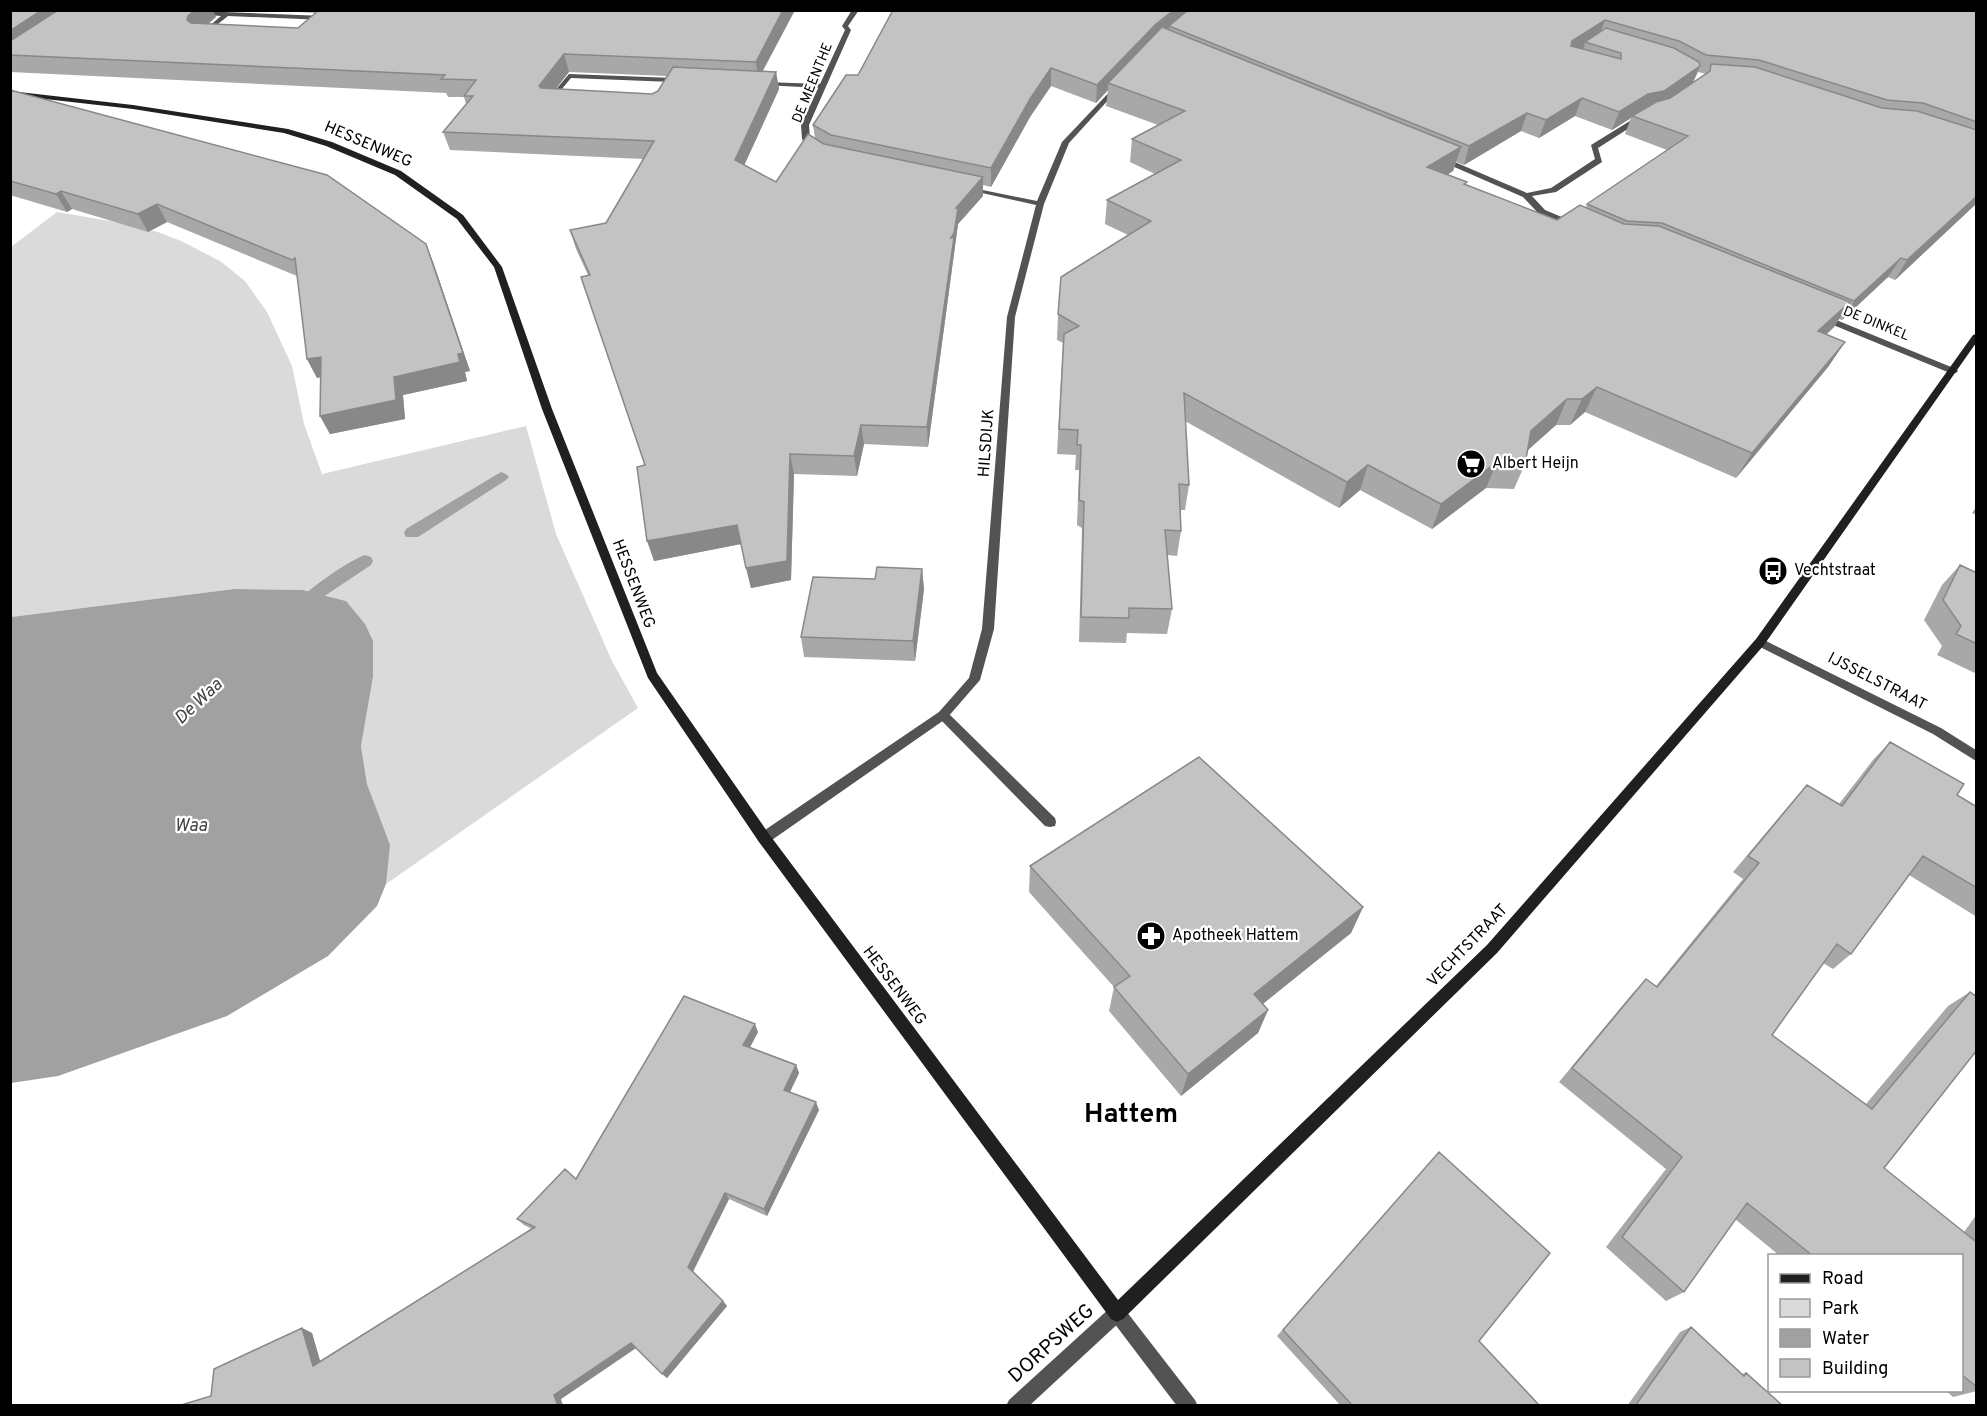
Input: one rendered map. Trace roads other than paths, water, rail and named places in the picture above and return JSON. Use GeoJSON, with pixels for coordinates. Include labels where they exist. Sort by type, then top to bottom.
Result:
{"type":"FeatureCollection","features":[{"type":"Feature","properties":{"kind":"main road","name":"HESSENWEG"},"geometry":{"type":"LineString","coordinates":[[10,93],[134,107],[285,131],[329,144],[398,173],[460,217],[498,267],[547,409],[651,675],[764,838],[1117,1313]]}},
{"type":"Feature","properties":{"kind":"main road","name":"VECHTSTRAAT"},"geometry":{"type":"LineString","coordinates":[[1117,1313],[1492,949],[1760,642],[1977,337]]}},
{"type":"Feature","properties":{"kind":"street","name":"DE MEENTHE"},"geometry":{"type":"LineString","coordinates":[[821,154],[807,144],[805,125],[848,30],[845,26],[856,10]]}},
{"type":"Feature","properties":{"kind":"street"},"geometry":{"type":"LineString","coordinates":[[194,13],[331,18],[322,26]]}},
{"type":"Feature","properties":{"kind":"street"},"geometry":{"type":"LineString","coordinates":[[212,37],[200,36],[227,14]]}},
{"type":"Feature","properties":{"kind":"street"},"geometry":{"type":"LineString","coordinates":[[559,104],[548,103],[568,76],[685,81]]}},
{"type":"Feature","properties":{"kind":"street","name":"HILSDIJK"},"geometry":{"type":"LineString","coordinates":[[764,838],[943,715],[974,680],[988,629],[1011,317],[1040,204],[1066,142],[1128,76]]}},
{"type":"Feature","properties":{"kind":"street"},"geometry":{"type":"LineString","coordinates":[[668,89],[673,80]]}},
{"type":"Feature","properties":{"kind":"street"},"geometry":{"type":"LineString","coordinates":[[754,84],[822,87]]}},
{"type":"Feature","properties":{"kind":"street"},"geometry":{"type":"LineString","coordinates":[[1526,195],[1553,190],[1599,160],[1594,147],[1652,114]]}},
{"type":"Feature","properties":{"kind":"street"},"geometry":{"type":"LineString","coordinates":[[1429,155],[1526,195],[1542,212],[1585,230]]}},
{"type":"Feature","properties":{"kind":"street"},"geometry":{"type":"LineString","coordinates":[[956,186],[1040,204]]}},
{"type":"Feature","properties":{"kind":"street","name":"DE DINKEL"},"geometry":{"type":"LineString","coordinates":[[1812,313],[1953,370]]}},
{"type":"Feature","properties":{"kind":"street","name":"IJSSELSTRAAT"},"geometry":{"type":"LineString","coordinates":[[1760,642],[1937,731],[1977,756]]}},
{"type":"Feature","properties":{"kind":"street"},"geometry":{"type":"LineString","coordinates":[[943,715],[1050,822]]}},
{"type":"Feature","properties":{"kind":"street"},"geometry":{"type":"LineString","coordinates":[[1117,1313],[1189,1406]]}},
{"type":"Feature","properties":{"kind":"street","name":"DORPSWEG"},"geometry":{"type":"LineString","coordinates":[[1015,1406],[1117,1313]]}},
{"type":"Feature","properties":{"kind":"water","name":"Waa"},"geometry":{"type":"Polygon","coordinates":[[[234,589],[303,590],[346,601],[365,624],[373,641],[373,677],[361,746],[367,784],[390,845],[386,884],[377,906],[328,956],[227,1016],[58,1076],[11,1083],[11,617],[234,589]]]}},
{"type":"Feature","properties":{"kind":"waterway","name":"De Waa"},"geometry":{"type":"LineString","coordinates":[[412,533],[501,477]]}},
{"type":"Feature","properties":{"kind":"waterway","name":"De Waa"},"geometry":{"type":"LineString","coordinates":[[299,609],[317,593],[365,561]]}},
{"type":"Feature","properties":{"kind":"place","name":"Albert Heijn"},"geometry":{"type":"Point","coordinates":[1471,464]}},
{"type":"Feature","properties":{"kind":"place","name":"Vechtstraat"},"geometry":{"type":"Point","coordinates":[1773,571]}},
{"type":"Feature","properties":{"kind":"place","name":"Apotheek Hattem"},"geometry":{"type":"Point","coordinates":[1151,936]}},
{"type":"Feature","properties":{"kind":"district","name":"Hattem"},"geometry":{"type":"Point","coordinates":[1131,1115]}}]}
